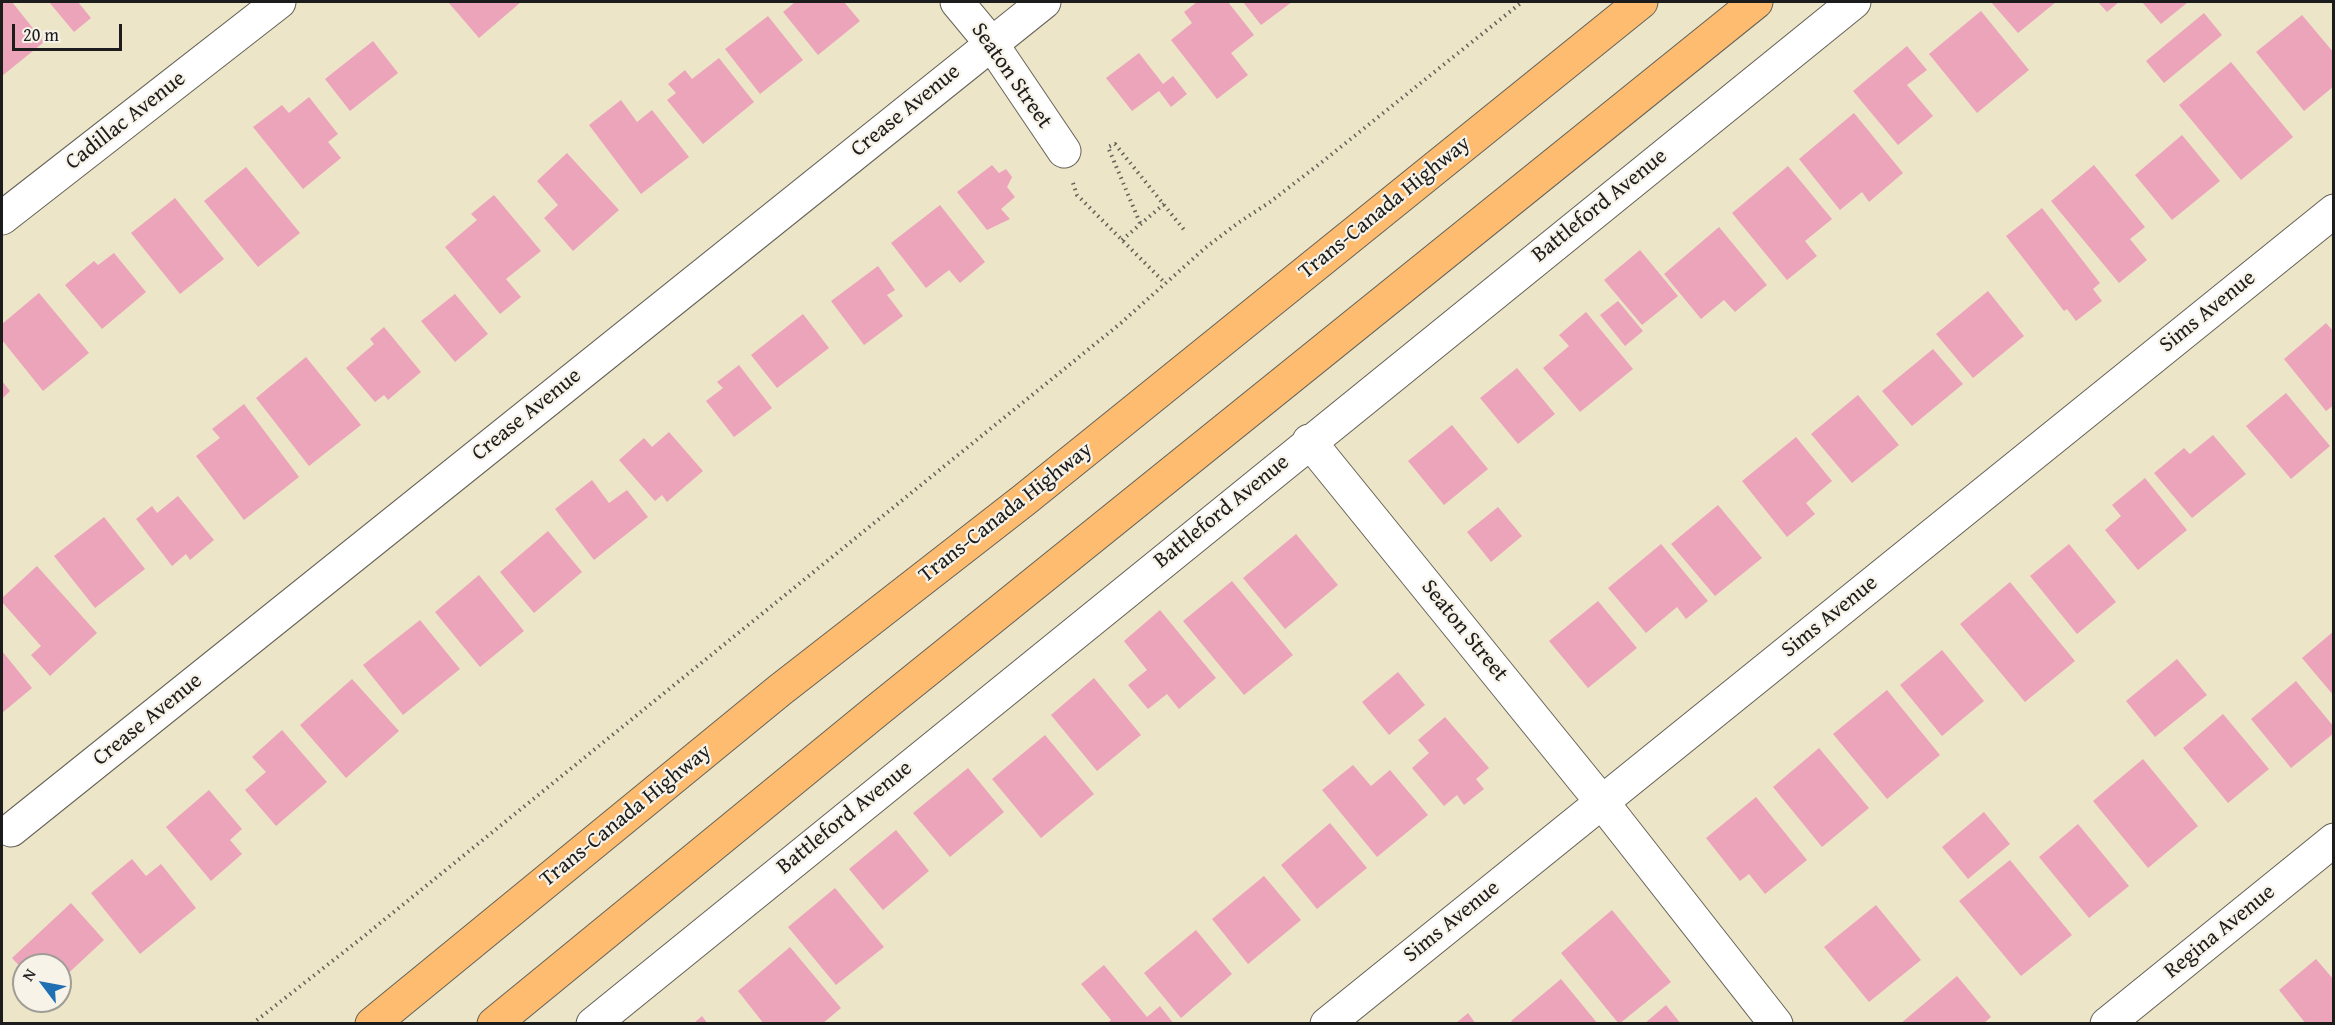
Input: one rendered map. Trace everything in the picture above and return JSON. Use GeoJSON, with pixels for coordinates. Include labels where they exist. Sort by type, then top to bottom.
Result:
{"type":"FeatureCollection","features":[{"type":"Feature","properties":{"kind":"highway","name":"Trans-Canada Highway"},"geometry":{"type":"LineString","coordinates":[[372,1023],[780,690],[1024,500],[1641,2]]}},
{"type":"Feature","properties":{"kind":"highway"},"geometry":{"type":"LineString","coordinates":[[494,1023],[884,704],[1756,2]]}},
{"type":"Feature","properties":{"kind":"street","name":"Cadillac Avenue"},"geometry":{"type":"LineString","coordinates":[[2,218],[279,2]]}},
{"type":"Feature","properties":{"kind":"street","name":"Seaton Street"},"geometry":{"type":"LineString","coordinates":[[957,2],[991,43],[1064,151]]}},
{"type":"Feature","properties":{"kind":"street","name":"Crease Avenue"},"geometry":{"type":"LineString","coordinates":[[12,830],[1044,2]]}},
{"type":"Feature","properties":{"kind":"street","name":"Battleford Avenue"},"geometry":{"type":"LineString","coordinates":[[593,1023],[1854,2]]}},
{"type":"Feature","properties":{"kind":"street","name":"Sims Avenue"},"geometry":{"type":"LineString","coordinates":[[1327,1023],[1610,811],[2334,211]]}},
{"type":"Feature","properties":{"kind":"street","name":"Seaton Street"},"geometry":{"type":"LineString","coordinates":[[1309,441],[1610,811],[1776,1023]]}},
{"type":"Feature","properties":{"kind":"street","name":"Regina Avenue"},"geometry":{"type":"LineString","coordinates":[[2107,1023],[2334,840]]}},
{"type":"Feature","properties":{"kind":"path"},"geometry":{"type":"LineString","coordinates":[[252,1023],[363,937],[1084,353],[1205,248],[1322,162],[1522,2]]}},
{"type":"Feature","properties":{"kind":"path"},"geometry":{"type":"LineString","coordinates":[[1140,223],[1108,147],[1115,144],[1185,231]]}},
{"type":"Feature","properties":{"kind":"path"},"geometry":{"type":"LineString","coordinates":[[1064,151],[1077,195],[1165,283]]}},
{"type":"Feature","properties":{"kind":"path"},"geometry":{"type":"LineString","coordinates":[[1122,240],[1164,204]]}},
{"type":"Feature","properties":{"kind":"building"},"geometry":{"type":"Polygon","coordinates":[[[2,2],[12,2],[44,42],[2,76],[2,2]]]}},
{"type":"Feature","properties":{"kind":"building"},"geometry":{"type":"Polygon","coordinates":[[[49,2],[78,2],[91,18],[74,32],[49,2]]]}},
{"type":"Feature","properties":{"kind":"building"},"geometry":{"type":"Polygon","coordinates":[[[448,2],[521,2],[479,38],[448,2]]]}},
{"type":"Feature","properties":{"kind":"building"},"geometry":{"type":"Polygon","coordinates":[[[795,2],[844,2],[860,21],[818,55],[783,12],[795,2]]]}},
{"type":"Feature","properties":{"kind":"building"},"geometry":{"type":"Polygon","coordinates":[[[1197,2],[1228,2],[1254,35],[1231,53],[1248,75],[1217,99],[1171,40],[1192,23],[1184,12],[1197,2]]]}},
{"type":"Feature","properties":{"kind":"building"},"geometry":{"type":"Polygon","coordinates":[[[1243,2],[1292,2],[1261,25],[1243,2]]]}},
{"type":"Feature","properties":{"kind":"building"},"geometry":{"type":"Polygon","coordinates":[[[1991,2],[2056,2],[2018,33],[1991,2]]]}},
{"type":"Feature","properties":{"kind":"building"},"geometry":{"type":"Polygon","coordinates":[[[2098,2],[2119,2],[2107,12],[2098,2]]]}},
{"type":"Feature","properties":{"kind":"building"},"geometry":{"type":"Polygon","coordinates":[[[2142,2],[2188,2],[2161,24],[2142,2]]]}},
{"type":"Feature","properties":{"kind":"building"},"geometry":{"type":"Polygon","coordinates":[[[1981,11],[2029,70],[1977,113],[1929,54],[1981,11]]]}},
{"type":"Feature","properties":{"kind":"building"},"geometry":{"type":"Polygon","coordinates":[[[2204,13],[2222,35],[2164,83],[2146,61],[2204,13]]]}},
{"type":"Feature","properties":{"kind":"building"},"geometry":{"type":"Polygon","coordinates":[[[2302,15],[2334,53],[2334,86],[2304,111],[2256,52],[2302,15]]]}},
{"type":"Feature","properties":{"kind":"building"},"geometry":{"type":"Polygon","coordinates":[[[768,16],[803,60],[760,94],[725,49],[768,16]]]}},
{"type":"Feature","properties":{"kind":"building"},"geometry":{"type":"Polygon","coordinates":[[[373,41],[398,73],[350,111],[325,79],[373,41]]]}},
{"type":"Feature","properties":{"kind":"building"},"geometry":{"type":"Polygon","coordinates":[[[1907,46],[1927,70],[1907,85],[1933,116],[1898,145],[1853,91],[1907,46]]]}},
{"type":"Feature","properties":{"kind":"building"},"geometry":{"type":"Polygon","coordinates":[[[1139,53],[1163,84],[1173,76],[1187,94],[1171,107],[1159,91],[1132,111],[1106,78],[1139,53]]]}},
{"type":"Feature","properties":{"kind":"building"},"geometry":{"type":"Polygon","coordinates":[[[719,58],[754,102],[703,144],[667,100],[676,93],[668,84],[685,70],[692,79],[719,58]]]}},
{"type":"Feature","properties":{"kind":"building"},"geometry":{"type":"Polygon","coordinates":[[[2231,62],[2293,137],[2241,180],[2179,105],[2231,62]]]}},
{"type":"Feature","properties":{"kind":"building"},"geometry":{"type":"Polygon","coordinates":[[[309,97],[338,134],[328,142],[341,158],[303,189],[253,127],[282,105],[289,113],[309,97]]]}},
{"type":"Feature","properties":{"kind":"building"},"geometry":{"type":"Polygon","coordinates":[[[621,100],[637,122],[652,110],[689,157],[641,194],[589,125],[621,100]]]}},
{"type":"Feature","properties":{"kind":"building"},"geometry":{"type":"Polygon","coordinates":[[[1854,113],[1903,173],[1869,202],[1862,192],[1840,210],[1799,159],[1854,113]]]}},
{"type":"Feature","properties":{"kind":"building"},"geometry":{"type":"Polygon","coordinates":[[[2182,135],[2220,181],[2172,220],[2135,175],[2182,135]]]}},
{"type":"Feature","properties":{"kind":"building"},"geometry":{"type":"Polygon","coordinates":[[[567,153],[619,210],[573,251],[544,218],[558,205],[537,181],[567,153]]]}},
{"type":"Feature","properties":{"kind":"building"},"geometry":{"type":"Polygon","coordinates":[[[992,165],[999,173],[1006,169],[1012,177],[1007,187],[1015,197],[1001,209],[1010,219],[987,230],[957,192],[992,165]]]}},
{"type":"Feature","properties":{"kind":"building"},"geometry":{"type":"Polygon","coordinates":[[[2094,165],[2145,227],[2130,239],[2147,260],[2119,283],[2051,201],[2094,165]]]}},
{"type":"Feature","properties":{"kind":"building"},"geometry":{"type":"Polygon","coordinates":[[[1788,166],[1832,219],[1805,241],[1817,256],[1787,280],[1732,213],[1788,166]]]}},
{"type":"Feature","properties":{"kind":"building"},"geometry":{"type":"Polygon","coordinates":[[[246,167],[300,233],[258,267],[204,201],[246,167]]]}},
{"type":"Feature","properties":{"kind":"building"},"geometry":{"type":"Polygon","coordinates":[[[494,195],[541,251],[506,279],[521,297],[500,314],[445,247],[477,220],[471,214],[494,195]]]}},
{"type":"Feature","properties":{"kind":"building"},"geometry":{"type":"Polygon","coordinates":[[[175,198],[224,259],[180,294],[131,233],[175,198]]]}},
{"type":"Feature","properties":{"kind":"building"},"geometry":{"type":"Polygon","coordinates":[[[940,205],[985,262],[960,283],[949,270],[926,288],[891,243],[940,205]]]}},
{"type":"Feature","properties":{"kind":"building"},"geometry":{"type":"Polygon","coordinates":[[[2042,208],[2100,283],[2093,289],[2102,301],[2076,321],[2067,309],[2064,311],[2006,236],[2042,208]]]}},
{"type":"Feature","properties":{"kind":"building"},"geometry":{"type":"Polygon","coordinates":[[[1719,227],[1767,285],[1735,312],[1724,300],[1701,319],[1664,274],[1719,227]]]}},
{"type":"Feature","properties":{"kind":"building"},"geometry":{"type":"Polygon","coordinates":[[[1640,250],[1678,296],[1642,325],[1604,280],[1640,250]]]}},
{"type":"Feature","properties":{"kind":"building"},"geometry":{"type":"Polygon","coordinates":[[[114,253],[146,292],[102,329],[65,285],[94,261],[98,265],[114,253]]]}},
{"type":"Feature","properties":{"kind":"building"},"geometry":{"type":"Polygon","coordinates":[[[878,266],[895,290],[887,295],[903,316],[864,345],[831,301],[878,266]]]}},
{"type":"Feature","properties":{"kind":"building"},"geometry":{"type":"Polygon","coordinates":[[[1988,291],[2024,336],[1973,378],[1936,334],[1988,291]]]}},
{"type":"Feature","properties":{"kind":"building"},"geometry":{"type":"Polygon","coordinates":[[[39,293],[89,353],[43,391],[2,340],[2,324],[39,293]]]}},
{"type":"Feature","properties":{"kind":"building"},"geometry":{"type":"Polygon","coordinates":[[[455,294],[488,334],[455,362],[421,321],[455,294]]]}},
{"type":"Feature","properties":{"kind":"building"},"geometry":{"type":"Polygon","coordinates":[[[1618,301],[1643,331],[1625,346],[1600,315],[1618,301]]]}},
{"type":"Feature","properties":{"kind":"building"},"geometry":{"type":"Polygon","coordinates":[[[1586,312],[1633,369],[1580,412],[1543,368],[1569,346],[1559,335],[1586,312]]]}},
{"type":"Feature","properties":{"kind":"building"},"geometry":{"type":"Polygon","coordinates":[[[803,314],[829,348],[777,388],[751,355],[803,314]]]}},
{"type":"Feature","properties":{"kind":"building"},"geometry":{"type":"Polygon","coordinates":[[[2326,323],[2334,332],[2334,405],[2326,411],[2284,359],[2326,323]]]}},
{"type":"Feature","properties":{"kind":"building"},"geometry":{"type":"Polygon","coordinates":[[[384,327],[421,372],[388,400],[384,395],[375,402],[346,368],[374,344],[370,339],[384,327]]]}},
{"type":"Feature","properties":{"kind":"building"},"geometry":{"type":"Polygon","coordinates":[[[1933,349],[1963,384],[1912,426],[1882,391],[1933,349]]]}},
{"type":"Feature","properties":{"kind":"building"},"geometry":{"type":"Polygon","coordinates":[[[306,357],[361,425],[309,466],[256,398],[306,357]]]}},
{"type":"Feature","properties":{"kind":"building"},"geometry":{"type":"Polygon","coordinates":[[[739,365],[772,408],[734,437],[706,401],[723,388],[717,382],[739,365]]]}},
{"type":"Feature","properties":{"kind":"building"},"geometry":{"type":"Polygon","coordinates":[[[1517,368],[1555,414],[1518,444],[1480,398],[1517,368]]]}},
{"type":"Feature","properties":{"kind":"building"},"geometry":{"type":"Polygon","coordinates":[[[2,381],[10,391],[2,399],[2,381]]]}},
{"type":"Feature","properties":{"kind":"building"},"geometry":{"type":"Polygon","coordinates":[[[2286,393],[2330,446],[2291,479],[2246,426],[2286,393]]]}},
{"type":"Feature","properties":{"kind":"building"},"geometry":{"type":"Polygon","coordinates":[[[1858,395],[1899,445],[1852,483],[1811,434],[1858,395]]]}},
{"type":"Feature","properties":{"kind":"building"},"geometry":{"type":"Polygon","coordinates":[[[244,404],[299,477],[244,520],[196,456],[220,438],[212,429],[244,404]]]}},
{"type":"Feature","properties":{"kind":"building"},"geometry":{"type":"Polygon","coordinates":[[[1452,425],[1488,469],[1444,505],[1408,461],[1452,425]]]}},
{"type":"Feature","properties":{"kind":"building"},"geometry":{"type":"Polygon","coordinates":[[[669,432],[703,471],[667,502],[662,495],[655,501],[619,460],[644,438],[652,447],[669,432]]]}},
{"type":"Feature","properties":{"kind":"building"},"geometry":{"type":"Polygon","coordinates":[[[2213,435],[2246,474],[2192,518],[2154,473],[2184,448],[2190,454],[2213,435]]]}},
{"type":"Feature","properties":{"kind":"building"},"geometry":{"type":"Polygon","coordinates":[[[1796,437],[1832,481],[1806,503],[1815,514],[1787,537],[1742,481],[1796,437]]]}},
{"type":"Feature","properties":{"kind":"building"},"geometry":{"type":"Polygon","coordinates":[[[2145,478],[2187,530],[2138,570],[2105,530],[2121,516],[2112,505],[2145,478]]]}},
{"type":"Feature","properties":{"kind":"building"},"geometry":{"type":"Polygon","coordinates":[[[592,480],[609,503],[627,490],[648,517],[594,560],[555,509],[592,480]]]}},
{"type":"Feature","properties":{"kind":"building"},"geometry":{"type":"Polygon","coordinates":[[[178,496],[214,540],[190,560],[186,554],[172,566],[136,519],[152,506],[157,513],[178,496]]]}},
{"type":"Feature","properties":{"kind":"building"},"geometry":{"type":"Polygon","coordinates":[[[1718,505],[1762,558],[1715,596],[1671,544],[1718,505]]]}},
{"type":"Feature","properties":{"kind":"building"},"geometry":{"type":"Polygon","coordinates":[[[1498,507],[1522,536],[1491,562],[1467,532],[1498,507]]]}},
{"type":"Feature","properties":{"kind":"building"},"geometry":{"type":"Polygon","coordinates":[[[104,517],[145,569],[95,608],[54,556],[104,517]]]}},
{"type":"Feature","properties":{"kind":"building"},"geometry":{"type":"Polygon","coordinates":[[[548,531],[582,572],[534,613],[500,572],[548,531]]]}},
{"type":"Feature","properties":{"kind":"building"},"geometry":{"type":"Polygon","coordinates":[[[1296,534],[1338,585],[1285,629],[1243,578],[1296,534]]]}},
{"type":"Feature","properties":{"kind":"building"},"geometry":{"type":"Polygon","coordinates":[[[1661,544],[1708,601],[1686,619],[1677,607],[1646,633],[1608,588],[1661,544]]]}},
{"type":"Feature","properties":{"kind":"building"},"geometry":{"type":"Polygon","coordinates":[[[2069,544],[2116,602],[2077,634],[2030,576],[2069,544]]]}},
{"type":"Feature","properties":{"kind":"building"},"geometry":{"type":"Polygon","coordinates":[[[37,566],[97,633],[50,676],[31,655],[41,646],[2,602],[2,598],[37,566]]]}},
{"type":"Feature","properties":{"kind":"building"},"geometry":{"type":"Polygon","coordinates":[[[479,575],[524,631],[480,667],[435,612],[479,575]]]}},
{"type":"Feature","properties":{"kind":"building"},"geometry":{"type":"Polygon","coordinates":[[[1232,581],[1293,655],[1244,695],[1183,621],[1232,581]]]}},
{"type":"Feature","properties":{"kind":"building"},"geometry":{"type":"Polygon","coordinates":[[[2010,582],[2075,661],[2025,702],[1960,624],[2010,582]]]}},
{"type":"Feature","properties":{"kind":"building"},"geometry":{"type":"Polygon","coordinates":[[[1598,601],[1637,648],[1588,688],[1549,641],[1598,601]]]}},
{"type":"Feature","properties":{"kind":"building"},"geometry":{"type":"Polygon","coordinates":[[[1160,610],[1216,678],[1179,709],[1167,694],[1148,709],[1128,685],[1147,670],[1124,641],[1160,610]]]}},
{"type":"Feature","properties":{"kind":"building"},"geometry":{"type":"Polygon","coordinates":[[[420,620],[460,669],[403,715],[363,665],[420,620]]]}},
{"type":"Feature","properties":{"kind":"building"},"geometry":{"type":"Polygon","coordinates":[[[2334,631],[2334,696],[2302,658],[2334,631]]]}},
{"type":"Feature","properties":{"kind":"building"},"geometry":{"type":"Polygon","coordinates":[[[1942,650],[1984,701],[1942,736],[1900,685],[1942,650]]]}},
{"type":"Feature","properties":{"kind":"building"},"geometry":{"type":"Polygon","coordinates":[[[2,651],[32,688],[2,713],[2,651]]]}},
{"type":"Feature","properties":{"kind":"building"},"geometry":{"type":"Polygon","coordinates":[[[2177,659],[2207,695],[2155,737],[2126,701],[2177,659]]]}},
{"type":"Feature","properties":{"kind":"building"},"geometry":{"type":"Polygon","coordinates":[[[1398,672],[1425,705],[1389,735],[1362,702],[1398,672]]]}},
{"type":"Feature","properties":{"kind":"building"},"geometry":{"type":"Polygon","coordinates":[[[1094,678],[1141,735],[1097,771],[1051,715],[1094,678]]]}},
{"type":"Feature","properties":{"kind":"building"},"geometry":{"type":"Polygon","coordinates":[[[352,679],[399,731],[346,778],[300,725],[352,679]]]}},
{"type":"Feature","properties":{"kind":"building"},"geometry":{"type":"Polygon","coordinates":[[[2296,681],[2334,727],[2334,733],[2291,768],[2251,719],[2296,681]]]}},
{"type":"Feature","properties":{"kind":"building"},"geometry":{"type":"Polygon","coordinates":[[[1887,690],[1940,755],[1887,799],[1833,734],[1887,690]]]}},
{"type":"Feature","properties":{"kind":"building"},"geometry":{"type":"Polygon","coordinates":[[[2223,714],[2269,769],[2228,803],[2183,748],[2223,714]]]}},
{"type":"Feature","properties":{"kind":"building"},"geometry":{"type":"Polygon","coordinates":[[[1445,717],[1489,768],[1476,779],[1484,789],[1464,805],[1457,795],[1444,806],[1412,768],[1429,753],[1418,740],[1445,717]]]}},
{"type":"Feature","properties":{"kind":"building"},"geometry":{"type":"Polygon","coordinates":[[[282,730],[327,782],[276,826],[245,790],[266,772],[252,757],[282,730]]]}},
{"type":"Feature","properties":{"kind":"building"},"geometry":{"type":"Polygon","coordinates":[[[1045,735],[1094,794],[1041,838],[992,779],[1045,735]]]}},
{"type":"Feature","properties":{"kind":"building"},"geometry":{"type":"Polygon","coordinates":[[[1819,748],[1869,808],[1822,847],[1773,787],[1819,748]]]}},
{"type":"Feature","properties":{"kind":"building"},"geometry":{"type":"Polygon","coordinates":[[[2143,759],[2198,826],[2148,868],[2093,801],[2143,759]]]}},
{"type":"Feature","properties":{"kind":"building"},"geometry":{"type":"Polygon","coordinates":[[[1353,765],[1371,786],[1390,770],[1428,815],[1377,857],[1322,790],[1353,765]]]}},
{"type":"Feature","properties":{"kind":"building"},"geometry":{"type":"Polygon","coordinates":[[[968,768],[1004,812],[950,857],[913,813],[968,768]]]}},
{"type":"Feature","properties":{"kind":"building"},"geometry":{"type":"Polygon","coordinates":[[[209,790],[242,829],[230,840],[242,854],[211,881],[166,827],[209,790]]]}},
{"type":"Feature","properties":{"kind":"building"},"geometry":{"type":"Polygon","coordinates":[[[1756,797],[1807,860],[1765,894],[1749,874],[1740,881],[1706,838],[1756,797]]]}},
{"type":"Feature","properties":{"kind":"building"},"geometry":{"type":"Polygon","coordinates":[[[1984,812],[2010,844],[1968,879],[1942,847],[1984,812]]]}},
{"type":"Feature","properties":{"kind":"building"},"geometry":{"type":"Polygon","coordinates":[[[1330,823],[1367,868],[1317,909],[1281,865],[1330,823]]]}},
{"type":"Feature","properties":{"kind":"building"},"geometry":{"type":"Polygon","coordinates":[[[2078,824],[2129,886],[2089,918],[2039,857],[2078,824]]]}},
{"type":"Feature","properties":{"kind":"building"},"geometry":{"type":"Polygon","coordinates":[[[896,830],[929,871],[883,910],[849,869],[896,830]]]}},
{"type":"Feature","properties":{"kind":"building"},"geometry":{"type":"Polygon","coordinates":[[[132,859],[146,876],[161,864],[196,908],[140,954],[91,893],[132,859]]]}},
{"type":"Feature","properties":{"kind":"building"},"geometry":{"type":"Polygon","coordinates":[[[2010,860],[2072,935],[2021,976],[1959,901],[2010,860]]]}},
{"type":"Feature","properties":{"kind":"building"},"geometry":{"type":"Polygon","coordinates":[[[1264,876],[1301,920],[1248,964],[1212,919],[1264,876]]]}},
{"type":"Feature","properties":{"kind":"building"},"geometry":{"type":"Polygon","coordinates":[[[835,888],[884,947],[836,985],[788,927],[835,888]]]}},
{"type":"Feature","properties":{"kind":"building"},"geometry":{"type":"Polygon","coordinates":[[[71,903],[104,940],[72,970],[72,953],[17,953],[71,903]]]}},
{"type":"Feature","properties":{"kind":"building"},"geometry":{"type":"Polygon","coordinates":[[[1876,905],[1921,960],[1869,1002],[1824,947],[1876,905]]]}},
{"type":"Feature","properties":{"kind":"building"},"geometry":{"type":"Polygon","coordinates":[[[1612,910],[1671,982],[1619,1024],[1561,953],[1612,910]]]}},
{"type":"Feature","properties":{"kind":"building"},"geometry":{"type":"Polygon","coordinates":[[[1196,930],[1232,974],[1181,1018],[1144,973],[1196,930]]]}},
{"type":"Feature","properties":{"kind":"building"},"geometry":{"type":"Polygon","coordinates":[[[790,947],[841,1008],[822,1024],[764,1024],[738,991],[790,947]]]}},
{"type":"Feature","properties":{"kind":"building"},"geometry":{"type":"Polygon","coordinates":[[[2316,959],[2334,980],[2334,1024],[2306,1024],[2279,990],[2316,959]]]}},
{"type":"Feature","properties":{"kind":"building"},"geometry":{"type":"Polygon","coordinates":[[[1104,965],[1147,1017],[1160,1006],[1174,1024],[1107,1024],[1111,1020],[1081,984],[1104,965]]]}},
{"type":"Feature","properties":{"kind":"building"},"geometry":{"type":"Polygon","coordinates":[[[1957,976],[1991,1017],[1983,1024],[1900,1024],[1957,976]]]}},
{"type":"Feature","properties":{"kind":"building"},"geometry":{"type":"Polygon","coordinates":[[[1561,979],[1598,1024],[1513,1024],[1511,1021],[1561,979]]]}},
{"type":"Feature","properties":{"kind":"building"},"geometry":{"type":"Polygon","coordinates":[[[1666,1005],[1681,1024],[1644,1024],[1666,1005]]]}},
{"type":"Feature","properties":{"kind":"building"},"geometry":{"type":"Polygon","coordinates":[[[1468,1013],[1476,1024],[1455,1024],[1468,1013]]]}},
{"type":"Feature","properties":{"kind":"building"},"geometry":{"type":"Polygon","coordinates":[[[702,1016],[708,1024],[693,1024],[702,1016]]]}}]}
